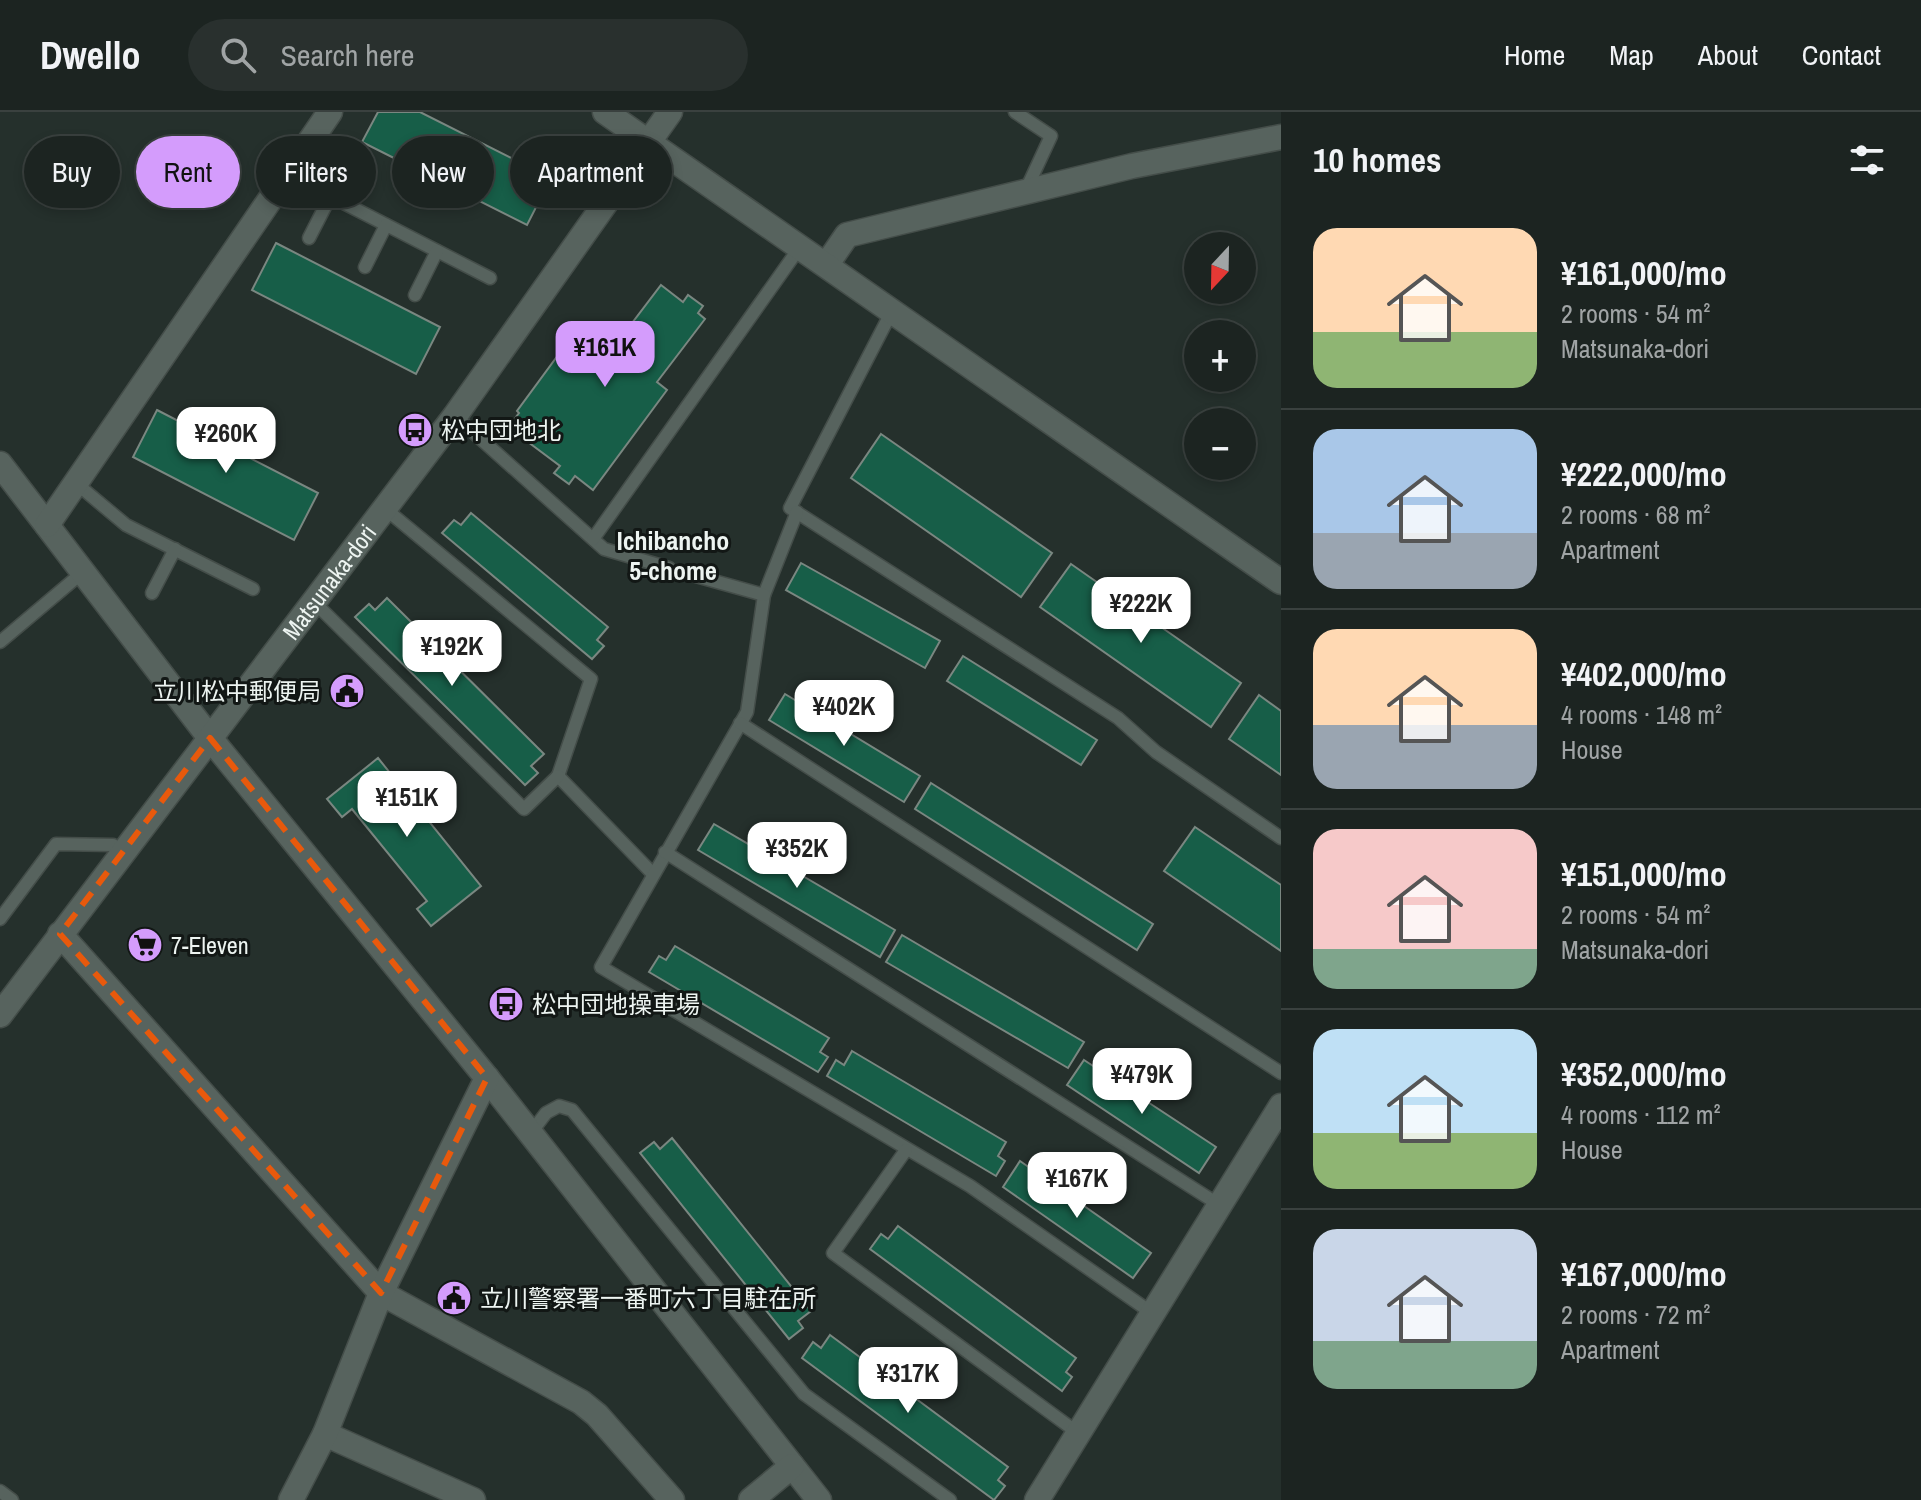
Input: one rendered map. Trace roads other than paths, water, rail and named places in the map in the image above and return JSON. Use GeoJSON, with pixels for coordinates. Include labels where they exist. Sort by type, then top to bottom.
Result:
{"type":"FeatureCollection","features":[{"type":"Feature","properties":{"kind":"street"},"geometry":{"type":"LineString","coordinates":[[313,136],[330,112]]}},
{"type":"Feature","properties":{"kind":"street"},"geometry":{"type":"LineString","coordinates":[[605,112],[640,136]]}},
{"type":"Feature","properties":{"kind":"street","name":"Matsunaka-dori"},"geometry":{"type":"LineString","coordinates":[[655,136],[670,112]]}},
{"type":"Feature","properties":{"kind":"street"},"geometry":{"type":"LineString","coordinates":[[827,264],[847,235],[1132,166],[1281,137]]}},
{"type":"Feature","properties":{"kind":"street"},"geometry":{"type":"LineString","coordinates":[[672,158],[1281,582]]}},
{"type":"Feature","properties":{"kind":"street"},"geometry":{"type":"LineString","coordinates":[[47,525],[264,208]]}},
{"type":"Feature","properties":{"kind":"street","name":"Matsunaka-dori"},"geometry":{"type":"LineString","coordinates":[[0,1015],[455,416],[604,208]]}},
{"type":"Feature","properties":{"kind":"street"},"geometry":{"type":"LineString","coordinates":[[0,464],[210,738],[487,1078],[819,1500]]}},
{"type":"Feature","properties":{"kind":"street"},"geometry":{"type":"LineString","coordinates":[[60,934],[381,1293],[581,1402],[597,1415],[672,1500]]}},
{"type":"Feature","properties":{"kind":"street"},"geometry":{"type":"LineString","coordinates":[[291,1500],[325,1434],[381,1293],[487,1078]]}},
{"type":"Feature","properties":{"kind":"street"},"geometry":{"type":"LineString","coordinates":[[1037,1500],[1281,1106]]}},
{"type":"Feature","properties":{"kind":"street"},"geometry":{"type":"LineString","coordinates":[[325,1434],[473,1500]]}},
{"type":"Feature","properties":{"kind":"street"},"geometry":{"type":"LineString","coordinates":[[751,1500],[792,1466]]}},
{"type":"Feature","properties":{"kind":"lane"},"geometry":{"type":"LineString","coordinates":[[1015,112],[1051,136],[1025,192]]}},
{"type":"Feature","properties":{"kind":"lane"},"geometry":{"type":"LineString","coordinates":[[309,238],[324,208]]}},
{"type":"Feature","properties":{"kind":"lane"},"geometry":{"type":"LineString","coordinates":[[352,208],[490,278]]}},
{"type":"Feature","properties":{"kind":"lane"},"geometry":{"type":"LineString","coordinates":[[365,267],[386,225]]}},
{"type":"Feature","properties":{"kind":"lane"},"geometry":{"type":"LineString","coordinates":[[593,539],[800,247]]}},
{"type":"Feature","properties":{"kind":"lane"},"geometry":{"type":"LineString","coordinates":[[415,295],[437,251]]}},
{"type":"Feature","properties":{"kind":"lane"},"geometry":{"type":"LineString","coordinates":[[892,311],[790,508],[1118,718],[1156,752],[1281,838]]}},
{"type":"Feature","properties":{"kind":"lane"},"geometry":{"type":"LineString","coordinates":[[455,416],[604,549],[764,595]]}},
{"type":"Feature","properties":{"kind":"lane"},"geometry":{"type":"LineString","coordinates":[[77,484],[126,525],[253,589]]}},
{"type":"Feature","properties":{"kind":"lane"},"geometry":{"type":"LineString","coordinates":[[313,601],[524,809],[558,776],[591,679],[383,507]]}},
{"type":"Feature","properties":{"kind":"lane"},"geometry":{"type":"LineString","coordinates":[[797,512],[764,595],[747,712],[601,967],[970,1186],[1152,1313]]}},
{"type":"Feature","properties":{"kind":"lane"},"geometry":{"type":"LineString","coordinates":[[152,593],[175,549]]}},
{"type":"Feature","properties":{"kind":"lane"},"geometry":{"type":"LineString","coordinates":[[0,642],[83,572]]}},
{"type":"Feature","properties":{"kind":"lane"},"geometry":{"type":"LineString","coordinates":[[740,723],[1281,1073]]}},
{"type":"Feature","properties":{"kind":"lane"},"geometry":{"type":"LineString","coordinates":[[558,776],[653,874]]}},
{"type":"Feature","properties":{"kind":"lane"},"geometry":{"type":"LineString","coordinates":[[0,919],[56,844],[113,845],[122,851]]}},
{"type":"Feature","properties":{"kind":"lane"},"geometry":{"type":"LineString","coordinates":[[665,852],[1221,1206]]}},
{"type":"Feature","properties":{"kind":"lane"},"geometry":{"type":"LineString","coordinates":[[530,1134],[553,1108],[559,1106],[572,1110],[804,1394],[950,1500]]}},
{"type":"Feature","properties":{"kind":"lane"},"geometry":{"type":"LineString","coordinates":[[906,1150],[833,1253],[1078,1433]]}},
{"type":"Feature","properties":{"kind":"lane"},"geometry":{"type":"LineString","coordinates":[[0,1491],[12,1500]]}},
{"type":"Feature","properties":{"kind":"place","name":"松中団地北"},"geometry":{"type":"Point","coordinates":[415,430]}},
{"type":"Feature","properties":{"kind":"place","name":"立川松中郵便局"},"geometry":{"type":"Point","coordinates":[347,691]}},
{"type":"Feature","properties":{"kind":"place","name":"7-Eleven"},"geometry":{"type":"Point","coordinates":[145,945]}},
{"type":"Feature","properties":{"kind":"place","name":"松中団地操車場"},"geometry":{"type":"Point","coordinates":[506,1004]}},
{"type":"Feature","properties":{"kind":"place","name":"立川警察署一番町六丁目駐在所"},"geometry":{"type":"Point","coordinates":[454,1298]}},
{"type":"Feature","properties":{"kind":"district","name":"Ichibancho 5-chome"},"geometry":{"type":"Point","coordinates":[673,555]}}]}
